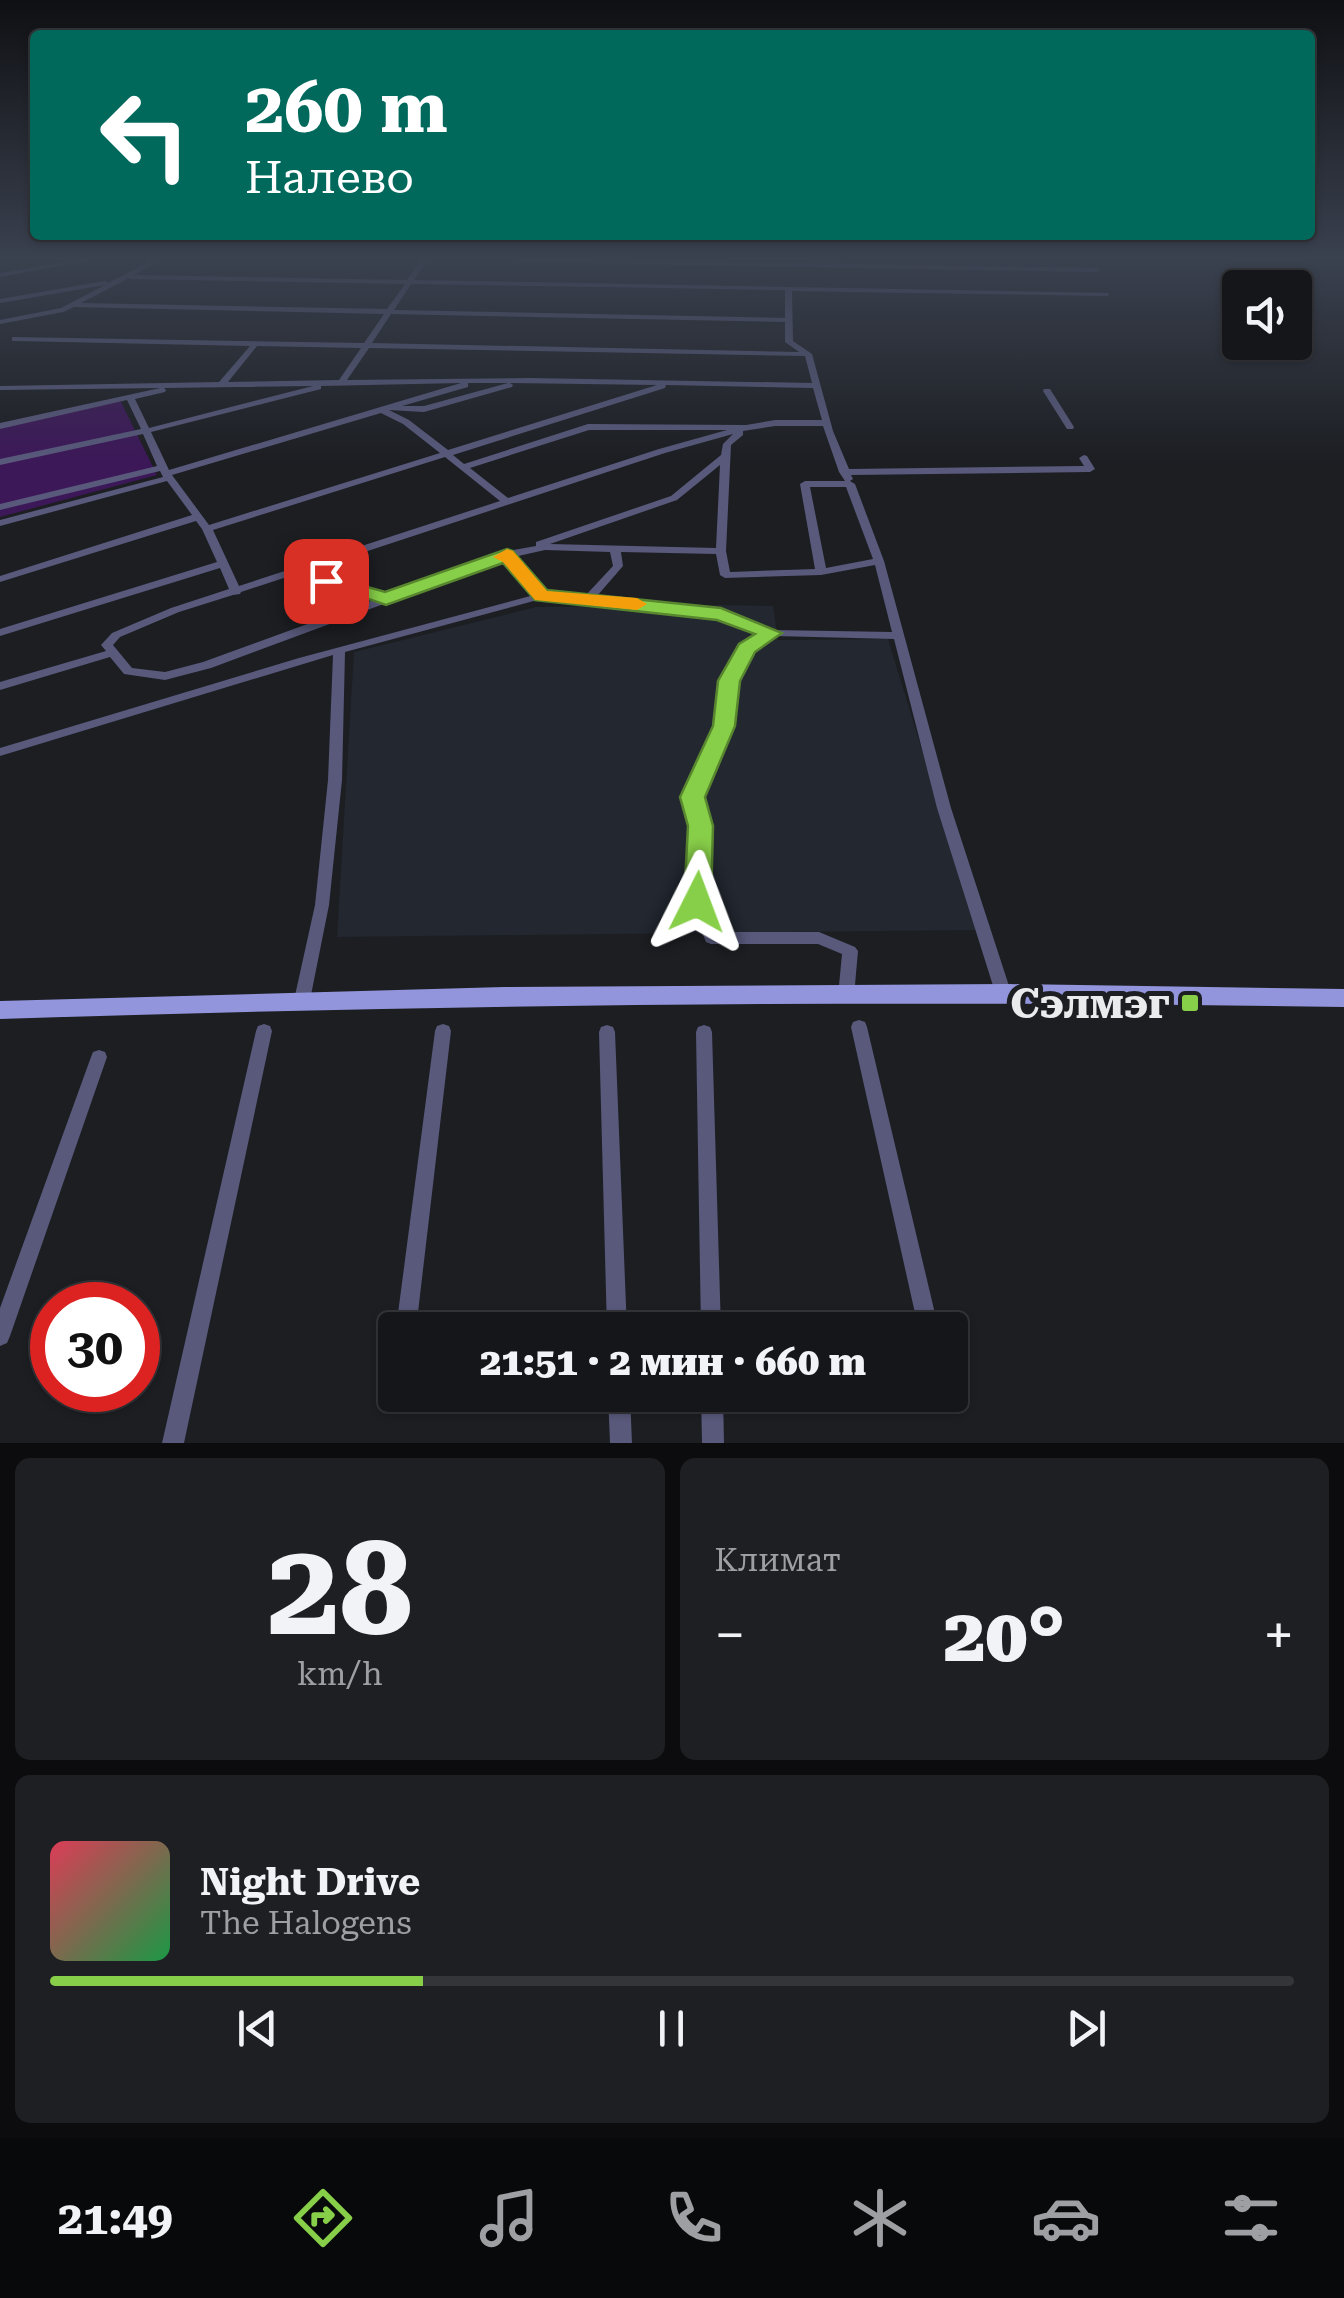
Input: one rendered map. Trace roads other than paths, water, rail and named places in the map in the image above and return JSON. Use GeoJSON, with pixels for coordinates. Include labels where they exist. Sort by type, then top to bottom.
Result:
{"type":"FeatureCollection","features":[{"type":"Feature","properties":{"kind":"main road"},"geometry":{"type":"LineString","coordinates":[[0,1010],[302,1000],[1003,992],[1344,998]]}},
{"type":"Feature","properties":{"kind":"street"},"geometry":{"type":"LineString","coordinates":[[0,462],[344,381],[382,327]]}},
{"type":"Feature","properties":{"kind":"street"},"geometry":{"type":"LineString","coordinates":[[789,327],[790,342],[808,354],[826,423],[879,560],[944,808],[1003,992]]}},
{"type":"Feature","properties":{"kind":"street"},"geometry":{"type":"LineString","coordinates":[[15,339],[808,354]]}},
{"type":"Feature","properties":{"kind":"street"},"geometry":{"type":"LineString","coordinates":[[223,383],[255,344]]}},
{"type":"Feature","properties":{"kind":"street"},"geometry":{"type":"LineString","coordinates":[[0,391],[38,387],[483,380],[817,386]]}},
{"type":"Feature","properties":{"kind":"street"},"geometry":{"type":"LineString","coordinates":[[0,524],[483,380]]}},
{"type":"Feature","properties":{"kind":"street"},"geometry":{"type":"LineString","coordinates":[[382,410],[424,409],[531,380]]}},
{"type":"Feature","properties":{"kind":"street"},"geometry":{"type":"LineString","coordinates":[[0,426],[189,384]]}},
{"type":"Feature","properties":{"kind":"street"},"geometry":{"type":"LineString","coordinates":[[207,529],[664,384]]}},
{"type":"Feature","properties":{"kind":"street"},"geometry":{"type":"LineString","coordinates":[[1047,391],[1070,428]]}},
{"type":"Feature","properties":{"kind":"street"},"geometry":{"type":"LineString","coordinates":[[130,398],[166,473],[207,529],[236,592]]}},
{"type":"Feature","properties":{"kind":"street"},"geometry":{"type":"LineString","coordinates":[[382,410],[446,452],[507,502]]}},
{"type":"Feature","properties":{"kind":"street"},"geometry":{"type":"LineString","coordinates":[[726,456],[674,498],[206,665],[165,676],[128,672],[106,645],[116,635],[175,610],[662,450],[775,423],[826,423]]}},
{"type":"Feature","properties":{"kind":"street"},"geometry":{"type":"LineString","coordinates":[[463,467],[588,427],[746,428]]}},
{"type":"Feature","properties":{"kind":"street"},"geometry":{"type":"LineString","coordinates":[[746,428],[727,444],[721,551],[725,575],[821,572],[879,560]]}},
{"type":"Feature","properties":{"kind":"street"},"geometry":{"type":"LineString","coordinates":[[844,472],[1090,468],[1084,458]]}},
{"type":"Feature","properties":{"kind":"street"},"geometry":{"type":"LineString","coordinates":[[0,507],[166,473]]}},
{"type":"Feature","properties":{"kind":"street"},"geometry":{"type":"LineString","coordinates":[[821,572],[805,484],[850,484]]}},
{"type":"Feature","properties":{"kind":"street"},"geometry":{"type":"LineString","coordinates":[[0,579],[197,517]]}},
{"type":"Feature","properties":{"kind":"street"},"geometry":{"type":"LineString","coordinates":[[507,555],[545,547],[721,551]]}},
{"type":"Feature","properties":{"kind":"street"},"geometry":{"type":"LineString","coordinates":[[590,598],[618,566],[615,549]]}},
{"type":"Feature","properties":{"kind":"street"},"geometry":{"type":"LineString","coordinates":[[507,555],[542,596]]}},
{"type":"Feature","properties":{"kind":"street"},"geometry":{"type":"LineString","coordinates":[[0,632],[222,564]]}},
{"type":"Feature","properties":{"kind":"street"},"geometry":{"type":"LineString","coordinates":[[296,572],[386,599]]}},
{"type":"Feature","properties":{"kind":"street"},"geometry":{"type":"LineString","coordinates":[[0,752],[136,708],[542,596],[721,614],[772,633],[899,636]]}},
{"type":"Feature","properties":{"kind":"street"},"geometry":{"type":"LineString","coordinates":[[772,633],[747,648],[729,681],[724,726],[692,797],[700,826],[697,902],[711,938],[819,938],[850,951],[846,996]]}},
{"type":"Feature","properties":{"kind":"street"},"geometry":{"type":"LineString","coordinates":[[302,1000],[322,906],[335,780],[339,651]]}},
{"type":"Feature","properties":{"kind":"street"},"geometry":{"type":"LineString","coordinates":[[0,686],[113,653]]}},
{"type":"Feature","properties":{"kind":"street"},"geometry":{"type":"LineString","coordinates":[[859,1026],[924,1312]]}},
{"type":"Feature","properties":{"kind":"street"},"geometry":{"type":"LineString","coordinates":[[408,1312],[443,1030]]}},
{"type":"Feature","properties":{"kind":"street"},"geometry":{"type":"LineString","coordinates":[[173,1443],[264,1032]]}},
{"type":"Feature","properties":{"kind":"street"},"geometry":{"type":"LineString","coordinates":[[607,1032],[616,1312]]}},
{"type":"Feature","properties":{"kind":"street"},"geometry":{"type":"LineString","coordinates":[[704,1032],[711,1312]]}},
{"type":"Feature","properties":{"kind":"street"},"geometry":{"type":"LineString","coordinates":[[0,1336],[99,1057]]}},
{"type":"Feature","properties":{"kind":"street"},"geometry":{"type":"LineString","coordinates":[[620,1412],[621,1443]]}},
{"type":"Feature","properties":{"kind":"street"},"geometry":{"type":"LineString","coordinates":[[712,1412],[713,1443]]}},
{"type":"Feature","properties":{"kind":"place","name":"Сэлмэг"},"geometry":{"type":"Point","coordinates":[1190,1003]}}]}
